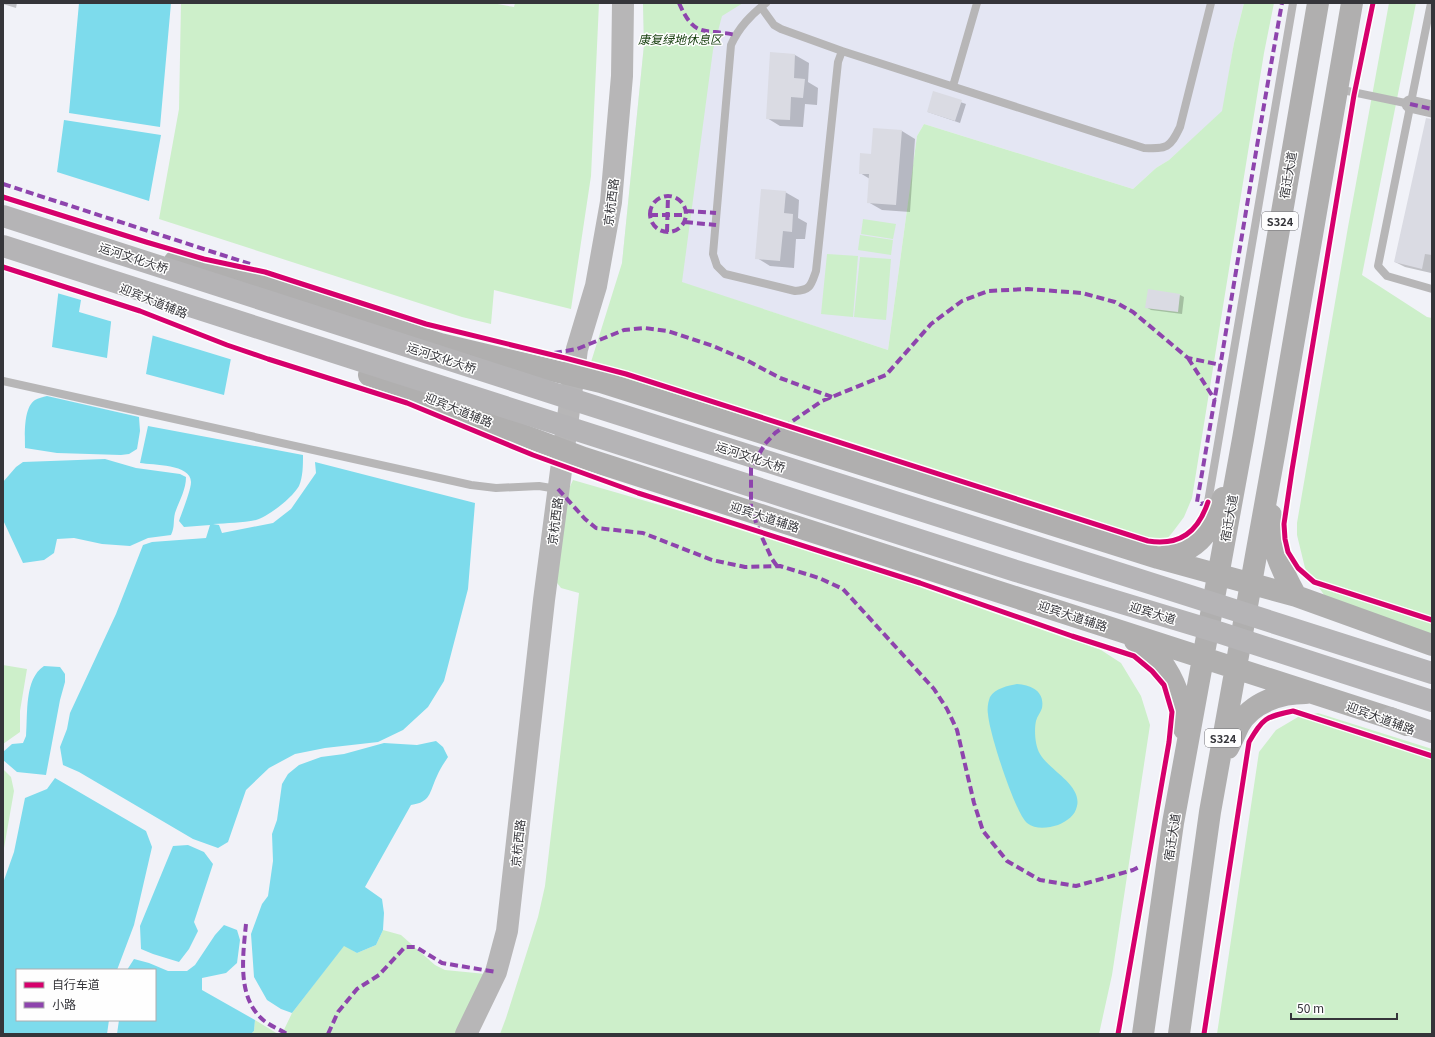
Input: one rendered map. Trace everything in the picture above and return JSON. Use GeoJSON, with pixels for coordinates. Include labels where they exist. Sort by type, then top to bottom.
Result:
{"type":"FeatureCollection","features":[{"type":"Feature","properties":{"kind":"highway","name":"运河文化大桥"},"geometry":{"type":"LineString","coordinates":[[3,216],[107,248],[565,397],[1432,673]]}},
{"type":"Feature","properties":{"kind":"highway"},"geometry":{"type":"LineString","coordinates":[[3,246],[104,279]]}},
{"type":"Feature","properties":{"kind":"highway","name":"迎宾大道"},"geometry":{"type":"LineString","coordinates":[[104,279],[875,524],[1016,571],[1221,633],[1432,701]]}},
{"type":"Feature","properties":{"kind":"highway"},"geometry":{"type":"LineString","coordinates":[[1390,718],[1432,732]]}},
{"type":"Feature","properties":{"kind":"main road","name":"京杭西路"},"geometry":{"type":"LineString","coordinates":[[466,1034],[496,972],[507,931],[558,489],[578,349],[596,286],[611,202],[622,76],[623,3]]}},
{"type":"Feature","properties":{"kind":"main road","name":"宿迁大道"},"geometry":{"type":"LineString","coordinates":[[1143,1034],[1173,823],[1243,438],[1318,3]]}},
{"type":"Feature","properties":{"kind":"main road","name":"S324"},"geometry":{"type":"LineString","coordinates":[[1179,1034],[1215,785],[1276,444],[1352,3]]}},
{"type":"Feature","properties":{"kind":"main road"},"geometry":{"type":"LineString","coordinates":[[107,248],[146,253],[243,280],[440,344],[601,382],[1158,558],[1296,596],[1432,645]]}},
{"type":"Feature","properties":{"kind":"main road","name":"迎宾大道辅路"},"geometry":{"type":"LineString","coordinates":[[104,279],[165,305],[402,386],[469,414],[584,458],[1311,692],[1390,718],[1432,736]]}},
{"type":"Feature","properties":{"kind":"main road"},"geometry":{"type":"LineString","coordinates":[[1158,558],[1187,550],[1204,536],[1217,517],[1243,438]]}},
{"type":"Feature","properties":{"kind":"main road"},"geometry":{"type":"LineString","coordinates":[[1276,444],[1270,525],[1274,548],[1285,577],[1296,596]]}},
{"type":"Feature","properties":{"kind":"main road"},"geometry":{"type":"LineString","coordinates":[[1119,630],[1159,659],[1172,678],[1184,721],[1183,768]]}},
{"type":"Feature","properties":{"kind":"main road"},"geometry":{"type":"LineString","coordinates":[[1215,785],[1228,748],[1239,725],[1251,711],[1266,702],[1286,694],[1311,692]]}},
{"type":"Feature","properties":{"kind":"street"},"geometry":{"type":"LineString","coordinates":[[1410,104],[1432,109]]}},
{"type":"Feature","properties":{"kind":"lane"},"geometry":{"type":"LineString","coordinates":[[953,86],[977,3]]}},
{"type":"Feature","properties":{"kind":"lane"},"geometry":{"type":"LineString","coordinates":[[842,51],[838,62],[816,271],[812,284],[805,290],[795,291],[725,274],[717,266],[713,254],[732,45],[738,31],[751,15],[763,5],[774,25],[781,29],[842,51],[1144,148],[1166,148],[1172,143],[1180,127],[1211,3]]}},
{"type":"Feature","properties":{"kind":"lane"},"geometry":{"type":"LineString","coordinates":[[1208,502],[1293,3]]}},
{"type":"Feature","properties":{"kind":"lane"},"geometry":{"type":"LineString","coordinates":[[1431,3],[1378,266],[1387,276],[1432,289]]}},
{"type":"Feature","properties":{"kind":"lane"},"geometry":{"type":"LineString","coordinates":[[1337,89],[1410,104]]}},
{"type":"Feature","properties":{"kind":"lane"},"geometry":{"type":"LineString","coordinates":[[3,381],[470,485],[496,488],[539,486],[558,489]]}},
{"type":"Feature","properties":{"kind":"shaded area"},"geometry":{"type":"Polygon","coordinates":[[[643,3],[1244,3],[1234,43],[1223,111],[1169,160],[1156,168],[1133,189],[924,124],[917,136],[888,350],[622,263],[644,45],[643,3]]]}},
{"type":"Feature","properties":{"kind":"green space"},"geometry":{"type":"Polygon","coordinates":[[[181,3],[492,3],[514,7],[515,3],[599,3],[591,176],[571,309],[494,290],[491,324],[462,317],[159,219],[179,109],[181,3]]]}},
{"type":"Feature","properties":{"kind":"green space","name":"康复绿地休息区"},"geometry":{"type":"Polygon","coordinates":[[[643,3],[743,3],[722,16],[713,50],[682,282],[888,350],[917,136],[924,124],[1133,189],[1156,168],[1169,160],[1222,111],[1234,43],[1244,3],[1274,3],[1264,53],[1192,498],[1184,517],[1158,549],[586,378],[622,263],[644,45],[643,3]]]}},
{"type":"Feature","properties":{"kind":"green space"},"geometry":{"type":"Polygon","coordinates":[[[1389,3],[1416,3],[1362,275],[1427,317],[1432,318],[1432,640],[1327,599],[1305,568],[1297,535],[1297,523],[1348,227],[1389,3]]]}},
{"type":"Feature","properties":{"kind":"green space"},"geometry":{"type":"Polygon","coordinates":[[[863,219],[896,224],[893,239],[861,234],[863,219]]]}},
{"type":"Feature","properties":{"kind":"green space"},"geometry":{"type":"Polygon","coordinates":[[[860,235],[893,240],[891,255],[858,250],[860,235]]]}},
{"type":"Feature","properties":{"kind":"green space"},"geometry":{"type":"Polygon","coordinates":[[[827,254],[858,256],[853,317],[821,314],[827,254]]]}},
{"type":"Feature","properties":{"kind":"green space"},"geometry":{"type":"Polygon","coordinates":[[[860,257],[891,259],[886,320],[854,317],[860,257]]]}},
{"type":"Feature","properties":{"kind":"green space"},"geometry":{"type":"Polygon","coordinates":[[[573,480],[860,563],[1101,650],[1121,663],[1141,696],[1150,725],[1112,975],[1099,1034],[500,1034],[538,917],[545,886],[579,593],[561,588],[554,579],[568,491],[573,480]]]}},
{"type":"Feature","properties":{"kind":"green space"},"geometry":{"type":"Polygon","coordinates":[[[3,665],[27,669],[20,711],[20,732],[3,744],[3,665]]]}},
{"type":"Feature","properties":{"kind":"green space"},"geometry":{"type":"Polygon","coordinates":[[[1318,713],[1432,749],[1432,1034],[1217,1034],[1259,752],[1276,730],[1298,717],[1318,713]]]}},
{"type":"Feature","properties":{"kind":"green space"},"geometry":{"type":"Polygon","coordinates":[[[3,769],[11,777],[14,791],[4,848],[3,848],[3,769]]]}},
{"type":"Feature","properties":{"kind":"green space"},"geometry":{"type":"Polygon","coordinates":[[[383,930],[401,935],[435,965],[445,970],[486,974],[459,1034],[282,1034],[292,1013],[344,945],[357,953],[376,945],[383,930]]]}},
{"type":"Feature","properties":{"kind":"green space"},"geometry":{"type":"Polygon","coordinates":[[[255,1020],[278,1034],[251,1034],[254,1031],[255,1020]]]}},
{"type":"Feature","properties":{"kind":"water"},"geometry":{"type":"Polygon","coordinates":[[[79,3],[171,3],[160,127],[69,113],[79,3]]]}},
{"type":"Feature","properties":{"kind":"water"},"geometry":{"type":"Polygon","coordinates":[[[64,120],[161,135],[149,201],[57,172],[64,120]]]}},
{"type":"Feature","properties":{"kind":"water"},"geometry":{"type":"Polygon","coordinates":[[[64,244],[119,252],[107,358],[52,347],[64,244]]]}},
{"type":"Feature","properties":{"kind":"water"},"geometry":{"type":"Polygon","coordinates":[[[163,276],[232,353],[224,395],[146,374],[163,276]]]}},
{"type":"Feature","properties":{"kind":"water"},"geometry":{"type":"Polygon","coordinates":[[[47,396],[139,417],[140,431],[137,449],[129,454],[121,455],[57,453],[25,448],[25,430],[28,409],[35,400],[47,396]]]}},
{"type":"Feature","properties":{"kind":"water"},"geometry":{"type":"Polygon","coordinates":[[[148,426],[303,455],[299,486],[286,501],[273,511],[256,520],[213,524],[219,525],[222,533],[273,523],[291,509],[316,473],[315,462],[475,503],[468,589],[444,681],[428,707],[403,730],[378,742],[325,748],[295,754],[269,768],[246,790],[228,842],[218,848],[193,839],[79,772],[63,765],[60,747],[67,729],[70,713],[116,614],[143,545],[152,542],[206,538],[210,525],[184,527],[179,521],[191,486],[189,476],[185,472],[170,466],[140,463],[148,426]]]}},
{"type":"Feature","properties":{"kind":"water"},"geometry":{"type":"Polygon","coordinates":[[[105,459],[136,468],[180,474],[186,477],[184,491],[175,513],[171,535],[148,538],[130,546],[102,544],[74,538],[57,539],[54,553],[44,560],[23,563],[3,520],[3,482],[16,467],[23,462],[105,459]]]}},
{"type":"Feature","properties":{"kind":"water"},"geometry":{"type":"Polygon","coordinates":[[[44,666],[60,667],[65,674],[65,682],[60,700],[46,775],[17,772],[3,760],[3,752],[12,744],[23,743],[26,736],[27,708],[30,688],[33,679],[44,666]]]}},
{"type":"Feature","properties":{"kind":"water"},"geometry":{"type":"Polygon","coordinates":[[[1017,684],[1032,688],[1039,693],[1042,708],[1037,719],[1035,729],[1035,738],[1038,751],[1044,760],[1064,778],[1075,791],[1077,798],[1076,810],[1070,818],[1058,825],[1046,828],[1034,827],[1027,823],[1022,816],[1003,772],[989,723],[988,706],[992,694],[998,689],[1017,684]]]}},
{"type":"Feature","properties":{"kind":"water"},"geometry":{"type":"Polygon","coordinates":[[[436,741],[443,747],[448,757],[439,771],[426,799],[418,804],[411,805],[365,887],[382,899],[384,913],[383,930],[376,945],[357,953],[344,946],[292,1013],[281,1009],[267,1000],[254,977],[251,934],[262,904],[268,896],[273,861],[272,834],[277,820],[282,784],[288,774],[299,765],[321,757],[344,754],[384,743],[417,745],[436,741]]]}},
{"type":"Feature","properties":{"kind":"water"},"geometry":{"type":"Polygon","coordinates":[[[55,778],[146,831],[152,847],[134,925],[117,969],[16,969],[16,1021],[109,1021],[107,1034],[3,1034],[3,883],[14,852],[25,798],[47,789],[55,778]]]}},
{"type":"Feature","properties":{"kind":"water"},"geometry":{"type":"Polygon","coordinates":[[[188,845],[204,852],[213,864],[194,922],[198,931],[189,949],[179,962],[141,949],[140,926],[173,846],[188,845]]]}},
{"type":"Feature","properties":{"kind":"water"},"geometry":{"type":"Polygon","coordinates":[[[224,925],[237,930],[240,940],[237,963],[226,973],[202,978],[202,990],[255,1020],[254,1031],[251,1034],[117,1034],[119,1021],[156,1021],[156,969],[128,969],[134,959],[149,963],[168,971],[187,971],[195,965],[215,935],[224,925]]]}},
{"type":"Feature","properties":{"kind":"pier"},"geometry":{"type":"Polygon","coordinates":[[[62,244],[121,253],[113,322],[79,312],[81,300],[57,293],[62,244]]]}},
{"type":"Feature","properties":{"kind":"pier"},"geometry":{"type":"Polygon","coordinates":[[[164,274],[247,307],[233,360],[151,335],[161,275],[164,274]]]}},
{"type":"Feature","properties":{"kind":"building"},"geometry":{"type":"Polygon","coordinates":[[[770,52],[795,54],[794,78],[805,79],[803,98],[791,97],[790,120],[766,119],[770,52]]]}},
{"type":"Feature","properties":{"kind":"building"},"geometry":{"type":"Polygon","coordinates":[[[933,91],[962,100],[955,121],[927,112],[933,91]]]}},
{"type":"Feature","properties":{"kind":"building"},"geometry":{"type":"Polygon","coordinates":[[[1426,118],[1432,119],[1432,255],[1425,254],[1422,269],[1394,262],[1426,118]]]}},
{"type":"Feature","properties":{"kind":"building"},"geometry":{"type":"Polygon","coordinates":[[[873,128],[902,130],[896,205],[867,203],[869,174],[859,174],[860,153],[871,154],[873,128]]]}},
{"type":"Feature","properties":{"kind":"building"},"geometry":{"type":"Polygon","coordinates":[[[761,189],[786,191],[784,213],[793,214],[792,232],[783,231],[780,261],[755,259],[761,189]]]}},
{"type":"Feature","properties":{"kind":"building"},"geometry":{"type":"Polygon","coordinates":[[[1148,289],[1180,294],[1178,312],[1145,308],[1148,289]]]}},
{"type":"Feature","properties":{"kind":"marked path"},"geometry":{"type":"LineString","coordinates":[[679,3],[690,22],[695,27],[701,30],[736,35]]}},
{"type":"Feature","properties":{"kind":"marked path"},"geometry":{"type":"LineString","coordinates":[[1208,502],[1201,504],[1197,502],[1282,3]]}},
{"type":"Feature","properties":{"kind":"marked path"},"geometry":{"type":"LineString","coordinates":[[1410,104],[1432,109]]}},
{"type":"Feature","properties":{"kind":"marked path"},"geometry":{"type":"LineString","coordinates":[[3,184],[250,264]]}},
{"type":"Feature","properties":{"kind":"marked path"},"geometry":{"type":"LineString","coordinates":[[667,232],[668,196]]}},
{"type":"Feature","properties":{"kind":"marked path"},"geometry":{"type":"LineString","coordinates":[[672,196],[681,201],[685,207],[686,214],[685,221],[681,227],[672,232],[664,232],[655,227],[651,221],[650,210],[655,201],[661,197],[672,196]]}},
{"type":"Feature","properties":{"kind":"marked path"},"geometry":{"type":"LineString","coordinates":[[686,211],[716,213]]}},
{"type":"Feature","properties":{"kind":"marked path"},"geometry":{"type":"LineString","coordinates":[[650,215],[686,215]]}},
{"type":"Feature","properties":{"kind":"marked path"},"geometry":{"type":"LineString","coordinates":[[685,222],[716,225]]}},
{"type":"Feature","properties":{"kind":"marked path"},"geometry":{"type":"LineString","coordinates":[[777,566],[772,559],[759,531],[751,508],[751,468],[765,444],[775,433],[822,401],[886,375],[931,324],[962,301],[988,291],[1028,289],[1082,293],[1115,302],[1133,312],[1188,358],[1221,365]]}},
{"type":"Feature","properties":{"kind":"marked path"},"geometry":{"type":"LineString","coordinates":[[554,353],[577,349],[624,330],[645,328],[668,331],[713,346],[748,361],[780,378],[832,397]]}},
{"type":"Feature","properties":{"kind":"marked path"},"geometry":{"type":"LineString","coordinates":[[1188,358],[1215,400]]}},
{"type":"Feature","properties":{"kind":"marked path"},"geometry":{"type":"LineString","coordinates":[[558,489],[585,519],[596,528],[643,533],[712,560],[745,567],[780,566],[819,578],[843,589],[934,689],[947,709],[957,730],[974,803],[983,831],[1007,861],[1040,880],[1076,886],[1133,870],[1141,866]]}},
{"type":"Feature","properties":{"kind":"marked path"},"geometry":{"type":"LineString","coordinates":[[246,924],[243,974],[248,998],[253,1009],[261,1018],[270,1025],[287,1034]]}},
{"type":"Feature","properties":{"kind":"marked path"},"geometry":{"type":"LineString","coordinates":[[328,1034],[338,1012],[357,989],[379,975],[405,947],[416,947],[442,963],[496,972]]}},
{"type":"Feature","properties":{"kind":"cycle path"},"geometry":{"type":"LineString","coordinates":[[1373,3],[1354,95],[1292,470],[1284,524],[1285,539],[1288,552],[1298,568],[1314,582],[1432,620]]}},
{"type":"Feature","properties":{"kind":"cycle path"},"geometry":{"type":"LineString","coordinates":[[3,197],[204,259],[265,272],[426,324],[626,374],[1148,541],[1169,541],[1186,535],[1199,521],[1208,502]]}},
{"type":"Feature","properties":{"kind":"cycle path"},"geometry":{"type":"LineString","coordinates":[[3,267],[140,311],[227,345],[268,359],[407,403],[533,455],[638,493],[920,583],[1134,656],[1152,671],[1164,685],[1172,712],[1169,742],[1118,1034]]}},
{"type":"Feature","properties":{"kind":"cycle path"},"geometry":{"type":"LineString","coordinates":[[1204,1034],[1249,742],[1262,723],[1270,717],[1293,711],[1432,756]]}}]}
